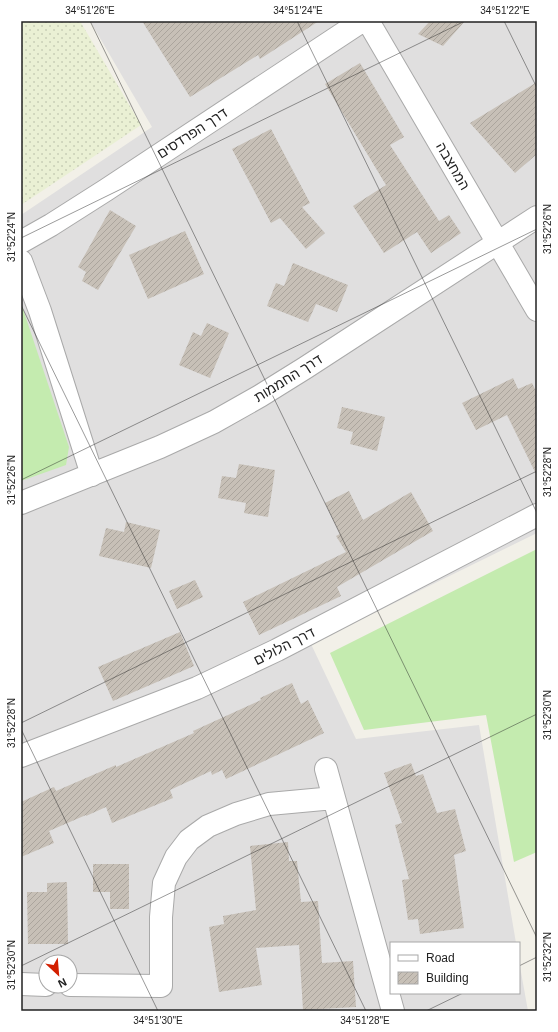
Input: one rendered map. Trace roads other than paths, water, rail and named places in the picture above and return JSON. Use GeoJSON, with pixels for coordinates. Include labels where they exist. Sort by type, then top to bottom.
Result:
{"type":"FeatureCollection","features":[{"type":"Feature","properties":{"kind":"street","name":"דרך הפרדסים"},"geometry":{"type":"LineString","coordinates":[[21,242],[106,190],[362,21]]}},
{"type":"Feature","properties":{"kind":"street","name":"המחצבה"},"geometry":{"type":"LineString","coordinates":[[368,21],[537,310]]}},
{"type":"Feature","properties":{"kind":"street","name":"דרך החממות"},"geometry":{"type":"LineString","coordinates":[[21,503],[92,475],[214,422],[253,400],[537,218]]}},
{"type":"Feature","properties":{"kind":"street"},"geometry":{"type":"LineString","coordinates":[[21,261],[40,311],[92,475]]}},
{"type":"Feature","properties":{"kind":"street","name":"דרך הלולים"},"geometry":{"type":"LineString","coordinates":[[21,756],[197,688],[277,650],[537,515]]}},
{"type":"Feature","properties":{"kind":"street"},"geometry":{"type":"LineString","coordinates":[[326,769],[393,1011]]}},
{"type":"Feature","properties":{"kind":"street"},"geometry":{"type":"LineString","coordinates":[[78,985],[161,986],[161,918],[164,883],[176,857],[189,840],[208,826],[236,814],[269,804],[334,798]]}},
{"type":"Feature","properties":{"kind":"street"},"geometry":{"type":"LineString","coordinates":[[21,984],[38,985]]}}]}
